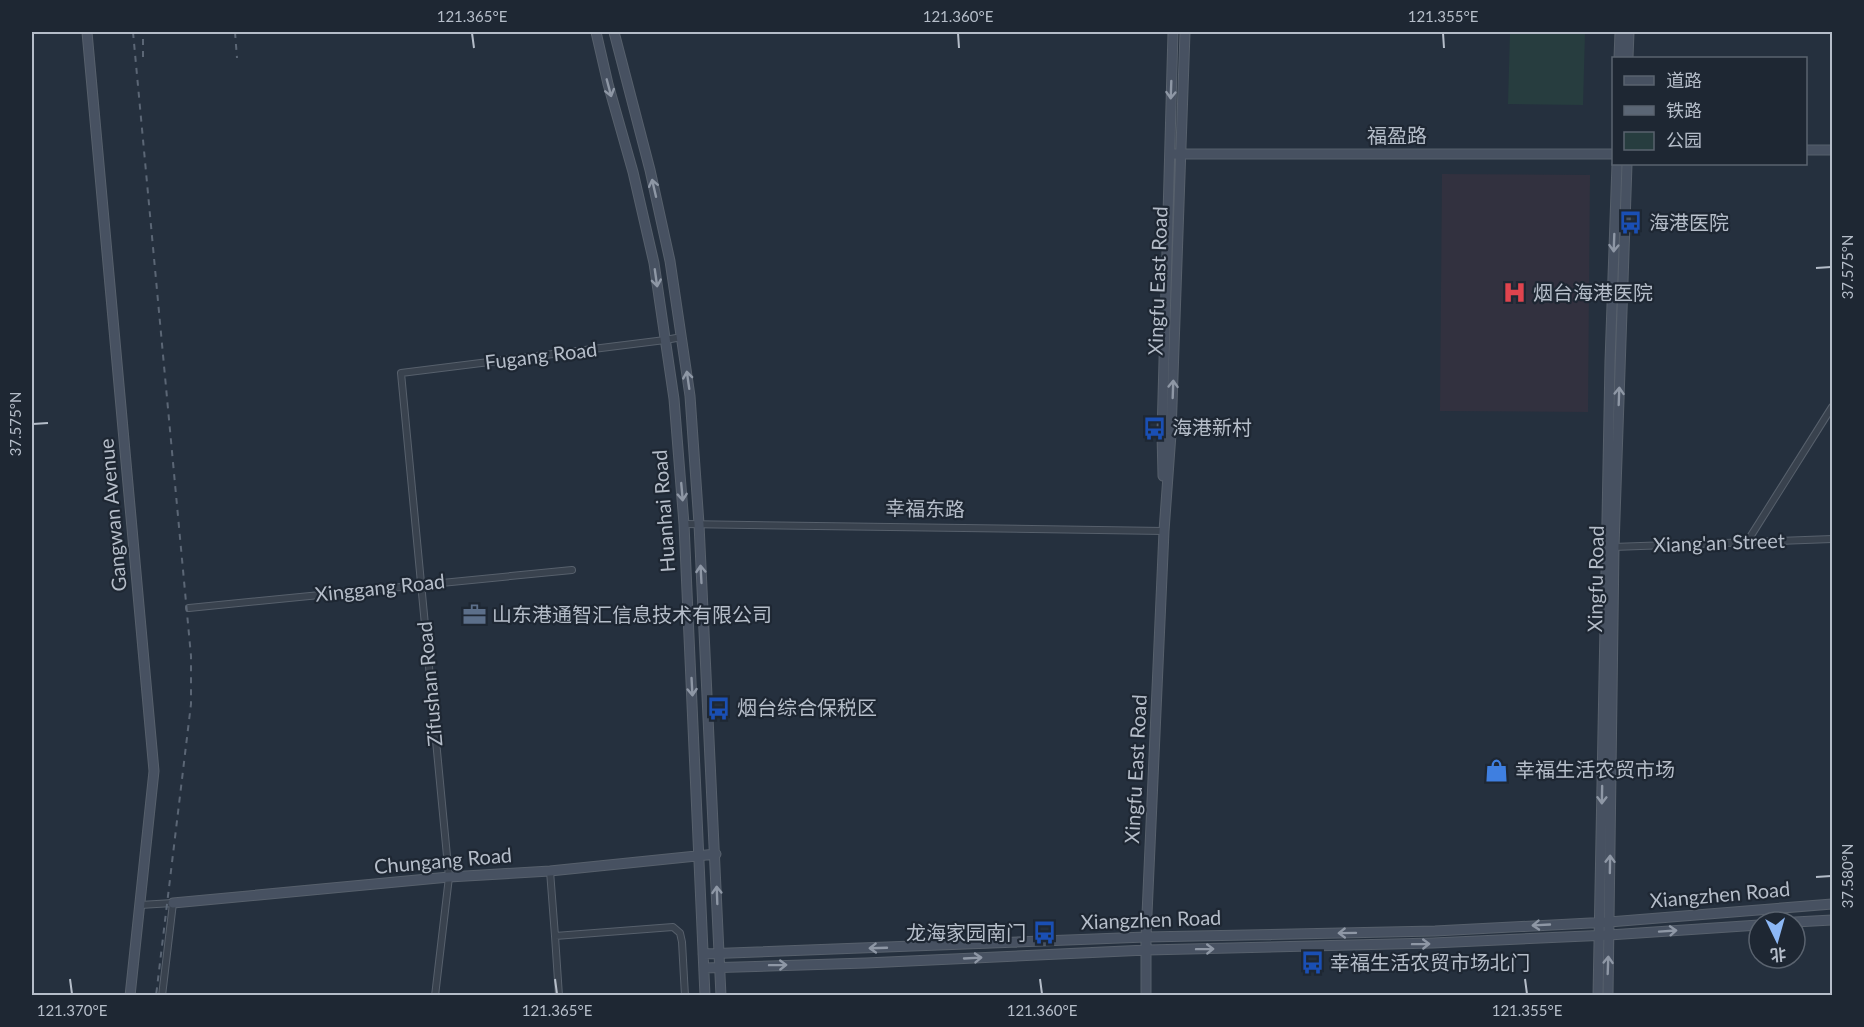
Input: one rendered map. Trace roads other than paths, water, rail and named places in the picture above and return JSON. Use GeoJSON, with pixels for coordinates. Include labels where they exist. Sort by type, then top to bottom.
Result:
{"type":"FeatureCollection","features":[{"type":"Feature","properties":{"kind":"street","name":"Gangwan Avenue"},"geometry":{"type":"LineString","coordinates":[[87,32],[154,771],[130,996]]}},
{"type":"Feature","properties":{"kind":"street","name":"Huanhai Road"},"geometry":{"type":"LineString","coordinates":[[596,32],[654,263],[674,399],[684,524],[705,996]]}},
{"type":"Feature","properties":{"kind":"street","name":"Huanhai Road"},"geometry":{"type":"LineString","coordinates":[[614,32],[670,261],[690,396],[699,524],[721,996]]}},
{"type":"Feature","properties":{"kind":"street","name":"Xingfu East Road"},"geometry":{"type":"LineString","coordinates":[[1164,531],[1162,434],[1173,32]]}},
{"type":"Feature","properties":{"kind":"street","name":"Xingfu East Road"},"geometry":{"type":"LineString","coordinates":[[1146,937],[1164,531],[1171,434],[1185,32]]}},
{"type":"Feature","properties":{"kind":"street"},"geometry":{"type":"LineString","coordinates":[[1619,57],[1620,32]]}},
{"type":"Feature","properties":{"kind":"street"},"geometry":{"type":"LineString","coordinates":[[1628,57],[1629,32]]}},
{"type":"Feature","properties":{"kind":"street"},"geometry":{"type":"LineString","coordinates":[[1807,150],[1833,150]]}},
{"type":"Feature","properties":{"kind":"street","name":"福盈路"},"geometry":{"type":"LineString","coordinates":[[1169,154],[1612,154]]}},
{"type":"Feature","properties":{"kind":"street","name":"Xingfu Road"},"geometry":{"type":"LineString","coordinates":[[1598,996],[1605,922],[1610,361],[1617,165]]}},
{"type":"Feature","properties":{"kind":"street","name":"Xingfu Road"},"geometry":{"type":"LineString","coordinates":[[1610,547],[1627,165]]}},
{"type":"Feature","properties":{"kind":"street","name":"Fugang Road"},"geometry":{"type":"LineString","coordinates":[[401,373],[682,337]]}},
{"type":"Feature","properties":{"kind":"street","name":"Zifushan Road"},"geometry":{"type":"LineString","coordinates":[[401,373],[449,877],[435,996]]}},
{"type":"Feature","properties":{"kind":"street"},"geometry":{"type":"LineString","coordinates":[[1747,542],[1833,407]]}},
{"type":"Feature","properties":{"kind":"street","name":"幸福东路"},"geometry":{"type":"LineString","coordinates":[[684,524],[1164,531]]}},
{"type":"Feature","properties":{"kind":"street","name":"Xiang'an Street"},"geometry":{"type":"LineString","coordinates":[[1610,547],[1833,539]]}},
{"type":"Feature","properties":{"kind":"street","name":"Xinggang Road"},"geometry":{"type":"LineString","coordinates":[[189,608],[572,570]]}},
{"type":"Feature","properties":{"kind":"street","name":"Chungang Road"},"geometry":{"type":"LineString","coordinates":[[173,903],[449,877],[550,871],[716,854]]}},
{"type":"Feature","properties":{"kind":"street"},"geometry":{"type":"LineString","coordinates":[[550,871],[559,996]]}},
{"type":"Feature","properties":{"kind":"street"},"geometry":{"type":"LineString","coordinates":[[140,905],[173,903],[162,996]]}},
{"type":"Feature","properties":{"kind":"street","name":"Xiangzhen Road"},"geometry":{"type":"LineString","coordinates":[[703,954],[1146,937],[1435,931],[1605,922],[1833,904]]}},
{"type":"Feature","properties":{"kind":"street","name":"Xiangzhen Road"},"geometry":{"type":"LineString","coordinates":[[1807,921],[1833,920]]}},
{"type":"Feature","properties":{"kind":"street","name":"Xiangzhen Road"},"geometry":{"type":"LineString","coordinates":[[704,968],[1147,950],[1433,943],[1604,936],[1747,926]]}},
{"type":"Feature","properties":{"kind":"street"},"geometry":{"type":"LineString","coordinates":[[555,936],[673,927],[680,933],[682,942],[685,996]]}},
{"type":"Feature","properties":{"kind":"street","name":"Xingfu Road"},"geometry":{"type":"LineString","coordinates":[[1604,936],[1608,996]]}},
{"type":"Feature","properties":{"kind":"street"},"geometry":{"type":"LineString","coordinates":[[1146,937],[1146,996]]}},
{"type":"Feature","properties":{"kind":"railway"},"geometry":{"type":"LineString","coordinates":[[133,32],[191,656],[191,704],[156,996]]}},
{"type":"Feature","properties":{"kind":"railway"},"geometry":{"type":"LineString","coordinates":[[143,32],[143,57]]}},
{"type":"Feature","properties":{"kind":"railway"},"geometry":{"type":"LineString","coordinates":[[235,32],[237,58]]}},
{"type":"Feature","properties":{"kind":"place","name":"海港医院"},"geometry":{"type":"Point","coordinates":[1631,223]}},
{"type":"Feature","properties":{"kind":"place","name":"烟台海港医院"},"geometry":{"type":"Point","coordinates":[1515,293]}},
{"type":"Feature","properties":{"kind":"place","name":"海港新村"},"geometry":{"type":"Point","coordinates":[1154,428]}},
{"type":"Feature","properties":{"kind":"place","name":"山东港通智汇信息技术有限公司"},"geometry":{"type":"Point","coordinates":[474,615]}},
{"type":"Feature","properties":{"kind":"place","name":"烟台综合保税区"},"geometry":{"type":"Point","coordinates":[719,708]}},
{"type":"Feature","properties":{"kind":"place","name":"幸福生活农贸市场"},"geometry":{"type":"Point","coordinates":[1497,770]}},
{"type":"Feature","properties":{"kind":"place","name":"龙海家园南门"},"geometry":{"type":"Point","coordinates":[1044,933]}},
{"type":"Feature","properties":{"kind":"place","name":"幸福生活农贸市场北门"},"geometry":{"type":"Point","coordinates":[1312,963]}}]}
